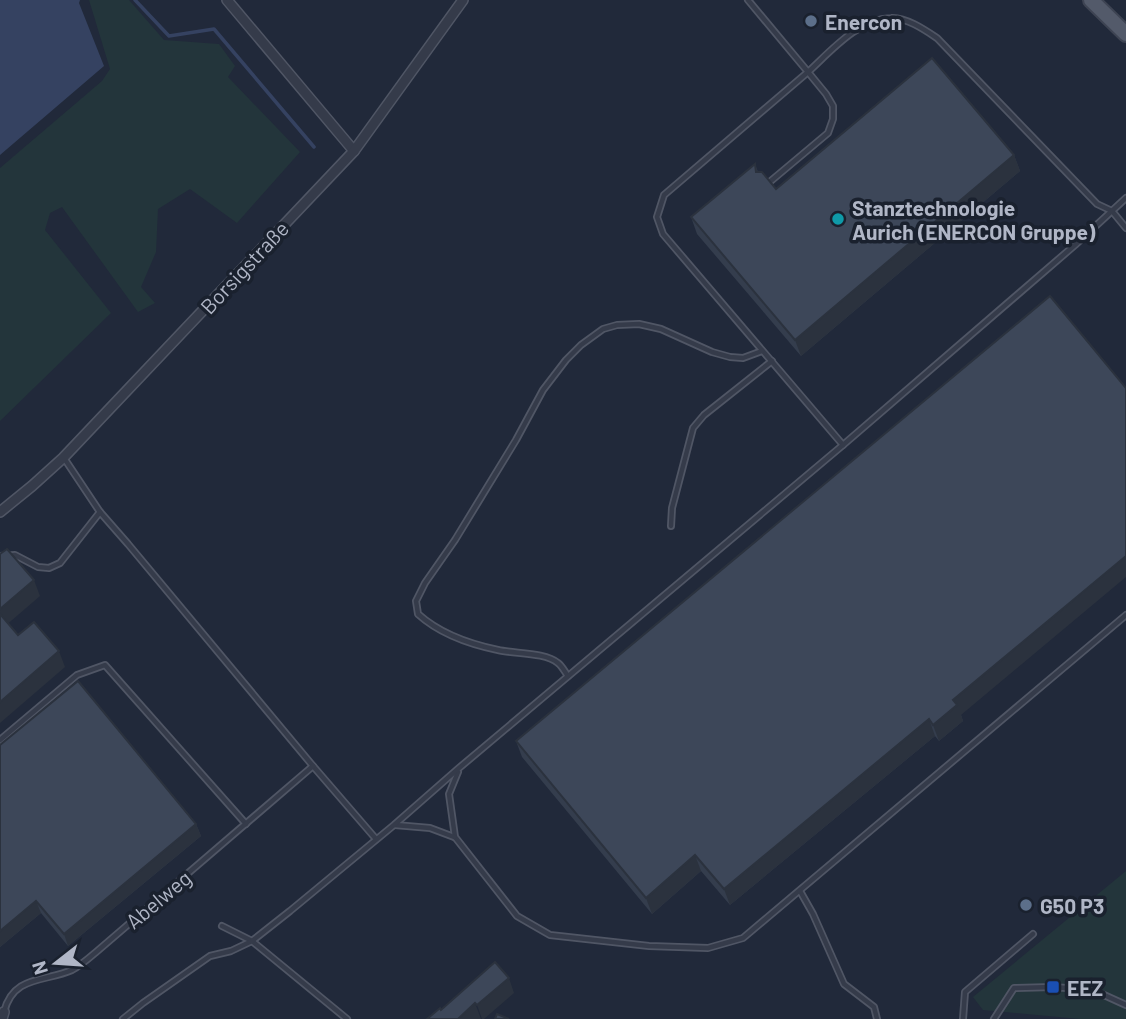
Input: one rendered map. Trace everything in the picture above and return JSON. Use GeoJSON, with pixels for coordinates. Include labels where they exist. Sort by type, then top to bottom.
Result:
{"type":"FeatureCollection","features":[{"type":"Feature","properties":{"kind":"main road"},"geometry":{"type":"LineString","coordinates":[[1091,0],[1124,33]]}},
{"type":"Feature","properties":{"kind":"street"},"geometry":{"type":"LineString","coordinates":[[227,0],[354,151]]}},
{"type":"Feature","properties":{"kind":"street","name":"Borsigstraße"},"geometry":{"type":"LineString","coordinates":[[0,512],[63,458],[354,151],[463,0]]}},
{"type":"Feature","properties":{"kind":"lane"},"geometry":{"type":"LineString","coordinates":[[748,0],[833,106],[828,133],[765,185]]}},
{"type":"Feature","properties":{"kind":"lane"},"geometry":{"type":"LineString","coordinates":[[843,445],[663,234],[657,216],[664,195],[862,25],[892,18],[916,25],[937,38],[1097,204],[1112,211],[1126,228]]}},
{"type":"Feature","properties":{"kind":"lane"},"geometry":{"type":"LineString","coordinates":[[123,1019],[210,956],[252,941],[394,825],[843,445],[1126,198]]}},
{"type":"Feature","properties":{"kind":"lane"},"geometry":{"type":"LineString","coordinates":[[568,676],[559,664],[551,659],[498,650],[456,638],[432,627],[418,614],[416,601],[425,583],[455,540],[543,390],[566,360],[603,328],[639,324],[662,329],[730,358],[743,358],[762,351]]}},
{"type":"Feature","properties":{"kind":"lane"},"geometry":{"type":"LineString","coordinates":[[671,526],[672,508],[694,428],[704,415],[772,361]]}},
{"type":"Feature","properties":{"kind":"lane"},"geometry":{"type":"LineString","coordinates":[[63,458],[100,512],[376,839]]}},
{"type":"Feature","properties":{"kind":"lane"},"geometry":{"type":"LineString","coordinates":[[0,556],[15,555],[38,567],[49,568],[60,563],[100,512]]}},
{"type":"Feature","properties":{"kind":"lane"},"geometry":{"type":"LineString","coordinates":[[459,768],[449,794],[455,837],[517,916],[550,935],[649,946],[708,948],[743,939],[1126,615]]}},
{"type":"Feature","properties":{"kind":"lane"},"geometry":{"type":"LineString","coordinates":[[0,740],[77,675],[105,665],[246,824]]}},
{"type":"Feature","properties":{"kind":"lane","name":"Abelweg"},"geometry":{"type":"LineString","coordinates":[[3,1016],[7,1001],[19,988],[31,980],[74,969],[313,765]]}},
{"type":"Feature","properties":{"kind":"lane"},"geometry":{"type":"LineString","coordinates":[[394,825],[429,828],[455,837]]}},
{"type":"Feature","properties":{"kind":"lane"},"geometry":{"type":"LineString","coordinates":[[800,891],[844,984],[874,1007],[877,1019]]}},
{"type":"Feature","properties":{"kind":"lane"},"geometry":{"type":"LineString","coordinates":[[222,926],[252,941],[347,1019]]}},
{"type":"Feature","properties":{"kind":"lane"},"geometry":{"type":"LineString","coordinates":[[962,1019],[965,992],[1033,934]]}},
{"type":"Feature","properties":{"kind":"lane"},"geometry":{"type":"LineString","coordinates":[[995,1019],[1014,988],[1093,990],[1126,1005]]}},
{"type":"Feature","properties":{"kind":"shaded area"},"geometry":{"type":"Polygon","coordinates":[[[89,0],[129,0],[164,40],[219,44],[235,66],[228,77],[300,152],[237,223],[190,189],[158,209],[156,252],[141,287],[155,303],[138,312],[62,207],[50,213],[45,230],[111,313],[0,421],[0,168],[102,81],[110,69],[89,0]]]}},
{"type":"Feature","properties":{"kind":"shaded area"},"geometry":{"type":"Polygon","coordinates":[[[1126,871],[1126,1019],[1080,1019],[983,1010],[973,997],[1126,871]]]}},
{"type":"Feature","properties":{"kind":"water"},"geometry":{"type":"Polygon","coordinates":[[[0,0],[80,0],[104,66],[0,155],[0,0]]]}},
{"type":"Feature","properties":{"kind":"building","name":"Stanztechnologie Aurich (ENERCON Gruppe)"},"geometry":{"type":"Polygon","coordinates":[[[932,58],[1014,155],[795,340],[691,217],[755,164],[756,172],[762,172],[776,189],[932,58]]]}},
{"type":"Feature","properties":{"kind":"building"},"geometry":{"type":"Polygon","coordinates":[[[1050,296],[1126,388],[1126,556],[953,700],[957,705],[933,725],[929,719],[724,889],[695,855],[646,898],[516,741],[1050,296]]]}},
{"type":"Feature","properties":{"kind":"building"},"geometry":{"type":"Polygon","coordinates":[[[7,549],[34,580],[0,609],[0,554],[7,549]]]}},
{"type":"Feature","properties":{"kind":"building"},"geometry":{"type":"Polygon","coordinates":[[[0,614],[18,635],[34,622],[59,651],[0,702],[0,614]]]}},
{"type":"Feature","properties":{"kind":"building"},"geometry":{"type":"Polygon","coordinates":[[[78,681],[196,824],[64,934],[36,901],[0,931],[0,745],[78,681]]]}},
{"type":"Feature","properties":{"kind":"building"},"geometry":{"type":"Polygon","coordinates":[[[495,962],[509,978],[477,1005],[475,1003],[458,1019],[427,1019],[440,1008],[441,1010],[495,962]]]}},
{"type":"Feature","properties":{"kind":"building"},"geometry":{"type":"Polygon","coordinates":[[[497,1014],[509,1019],[495,1019],[497,1014]]]}},
{"type":"Feature","properties":{"kind":"waterway"},"geometry":{"type":"LineString","coordinates":[[135,0],[169,36],[214,29],[314,147]]}},
{"type":"Feature","properties":{"kind":"place","name":"Enercon"},"geometry":{"type":"Point","coordinates":[811,21]}},
{"type":"Feature","properties":{"kind":"place","name":"Stanztechnologie Aurich (ENERCON Gruppe)"},"geometry":{"type":"Point","coordinates":[838,219]}},
{"type":"Feature","properties":{"kind":"place","name":"G50 P3"},"geometry":{"type":"Point","coordinates":[1026,905]}},
{"type":"Feature","properties":{"kind":"place","name":"EEZ"},"geometry":{"type":"Point","coordinates":[1053,987]}}]}
